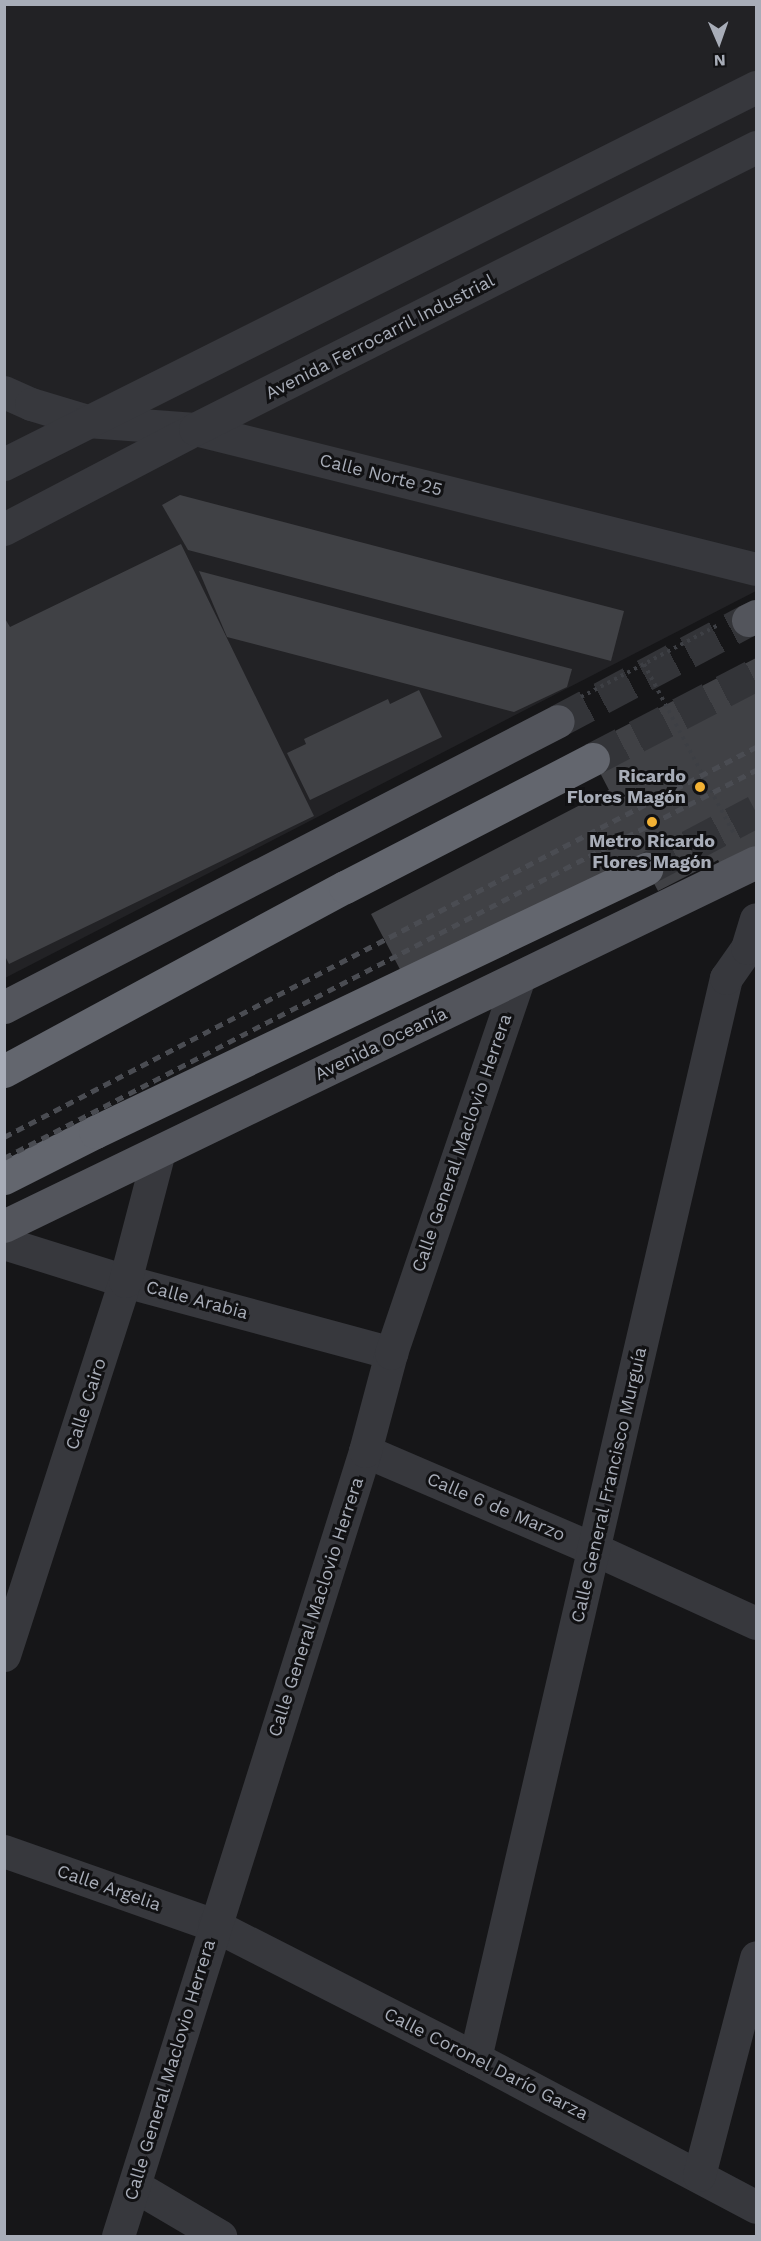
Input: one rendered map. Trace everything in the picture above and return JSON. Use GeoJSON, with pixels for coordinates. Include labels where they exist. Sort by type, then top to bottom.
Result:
{"type":"FeatureCollection","features":[{"type":"Feature","properties":{"kind":"highway"},"geometry":{"type":"LineString","coordinates":[[4,1071],[345,887],[593,759]]}},
{"type":"Feature","properties":{"kind":"highway"},"geometry":{"type":"LineString","coordinates":[[4,1178],[95,1132],[646,869]]}},
{"type":"Feature","properties":{"kind":"main road"},"geometry":{"type":"LineString","coordinates":[[4,1007],[566,711]]}},
{"type":"Feature","properties":{"kind":"main road","name":"Avenida Oceanía"},"geometry":{"type":"LineString","coordinates":[[4,1226],[518,979],[748,854]]}},
{"type":"Feature","properties":{"kind":"street"},"geometry":{"type":"LineString","coordinates":[[4,464],[756,87]]}},
{"type":"Feature","properties":{"kind":"street","name":"Avenida Ferrocarril Industrial"},"geometry":{"type":"LineString","coordinates":[[4,529],[195,429],[756,147]]}},
{"type":"Feature","properties":{"kind":"street","name":"Calle Norte 25"},"geometry":{"type":"LineString","coordinates":[[4,392],[31,404],[87,421],[195,429],[756,569]]}},
{"type":"Feature","properties":{"kind":"street","name":"Calle General Francisco Murguía"},"geometry":{"type":"LineString","coordinates":[[475,2058],[726,978],[747,948],[756,919]]}},
{"type":"Feature","properties":{"kind":"street","name":"Calle General Maclovio Herrera"},"geometry":{"type":"LineString","coordinates":[[118,2236],[365,1451],[391,1353],[518,979]]}},
{"type":"Feature","properties":{"kind":"street","name":"Calle Cairo"},"geometry":{"type":"LineString","coordinates":[[4,1655],[126,1281],[159,1151]]}},
{"type":"Feature","properties":{"kind":"street","name":"Calle Arabia"},"geometry":{"type":"LineString","coordinates":[[4,1243],[126,1281],[391,1353]]}},
{"type":"Feature","properties":{"kind":"street","name":"Calle 6 de Marzo"},"geometry":{"type":"LineString","coordinates":[[365,1451],[594,1549],[756,1623]]}},
{"type":"Feature","properties":{"kind":"street","name":"Calle Argelia"},"geometry":{"type":"LineString","coordinates":[[4,1851],[214,1925]]}},
{"type":"Feature","properties":{"kind":"street","name":"Calle Coronel Darío Garza"},"geometry":{"type":"LineString","coordinates":[[214,1925],[475,2058],[756,2207]]}},
{"type":"Feature","properties":{"kind":"street"},"geometry":{"type":"LineString","coordinates":[[699,2175],[756,1957]]}},
{"type":"Feature","properties":{"kind":"street"},"geometry":{"type":"LineString","coordinates":[[135,2186],[220,2236]]}},
{"type":"Feature","properties":{"kind":"path"},"geometry":{"type":"LineString","coordinates":[[566,711],[644,664],[743,619]]}},
{"type":"Feature","properties":{"kind":"path"},"geometry":{"type":"LineString","coordinates":[[644,664],[748,854]]}},
{"type":"Feature","properties":{"kind":"shaded area"},"geometry":{"type":"Polygon","coordinates":[[[5,5],[756,5],[756,591],[5,978],[5,5]]]}},
{"type":"Feature","properties":{"kind":"building"},"geometry":{"type":"Polygon","coordinates":[[[180,495],[624,611],[611,661],[188,550],[162,505],[180,495]]]}},
{"type":"Feature","properties":{"kind":"building"},"geometry":{"type":"Polygon","coordinates":[[[181,544],[314,816],[9,964],[4,954],[4,617],[10,627],[181,544]]]}},
{"type":"Feature","properties":{"kind":"building"},"geometry":{"type":"Polygon","coordinates":[[[199,571],[572,669],[567,687],[514,712],[227,637],[199,571]]]}},
{"type":"Feature","properties":{"kind":"building","name":"Metro Ricardo Flores Magón"},"geometry":{"type":"Polygon","coordinates":[[[756,658],[756,854],[724,871],[718,860],[658,891],[640,857],[405,979],[371,914],[609,790],[586,746],[756,658]]]}},
{"type":"Feature","properties":{"kind":"building"},"geometry":{"type":"Polygon","coordinates":[[[419,690],[442,737],[310,800],[287,753],[306,744],[304,739],[388,699],[390,704],[419,690]]]}},
{"type":"Feature","properties":{"kind":"tunnel"},"geometry":{"type":"LineString","coordinates":[[558,721],[748,620]]}},
{"type":"Feature","properties":{"kind":"tunnel"},"geometry":{"type":"LineString","coordinates":[[593,759],[756,674]]}},
{"type":"Feature","properties":{"kind":"tunnel"},"geometry":{"type":"LineString","coordinates":[[646,869],[756,811]]}},
{"type":"Feature","properties":{"kind":"railway"},"geometry":{"type":"LineString","coordinates":[[4,1137],[756,747]]}},
{"type":"Feature","properties":{"kind":"railway"},"geometry":{"type":"LineString","coordinates":[[4,1158],[756,770]]}},
{"type":"Feature","properties":{"kind":"place","name":"Ricardo Flores Magón"},"geometry":{"type":"Point","coordinates":[700,787]}},
{"type":"Feature","properties":{"kind":"place","name":"Metro Ricardo Flores Magón"},"geometry":{"type":"Point","coordinates":[652,822]}}]}
